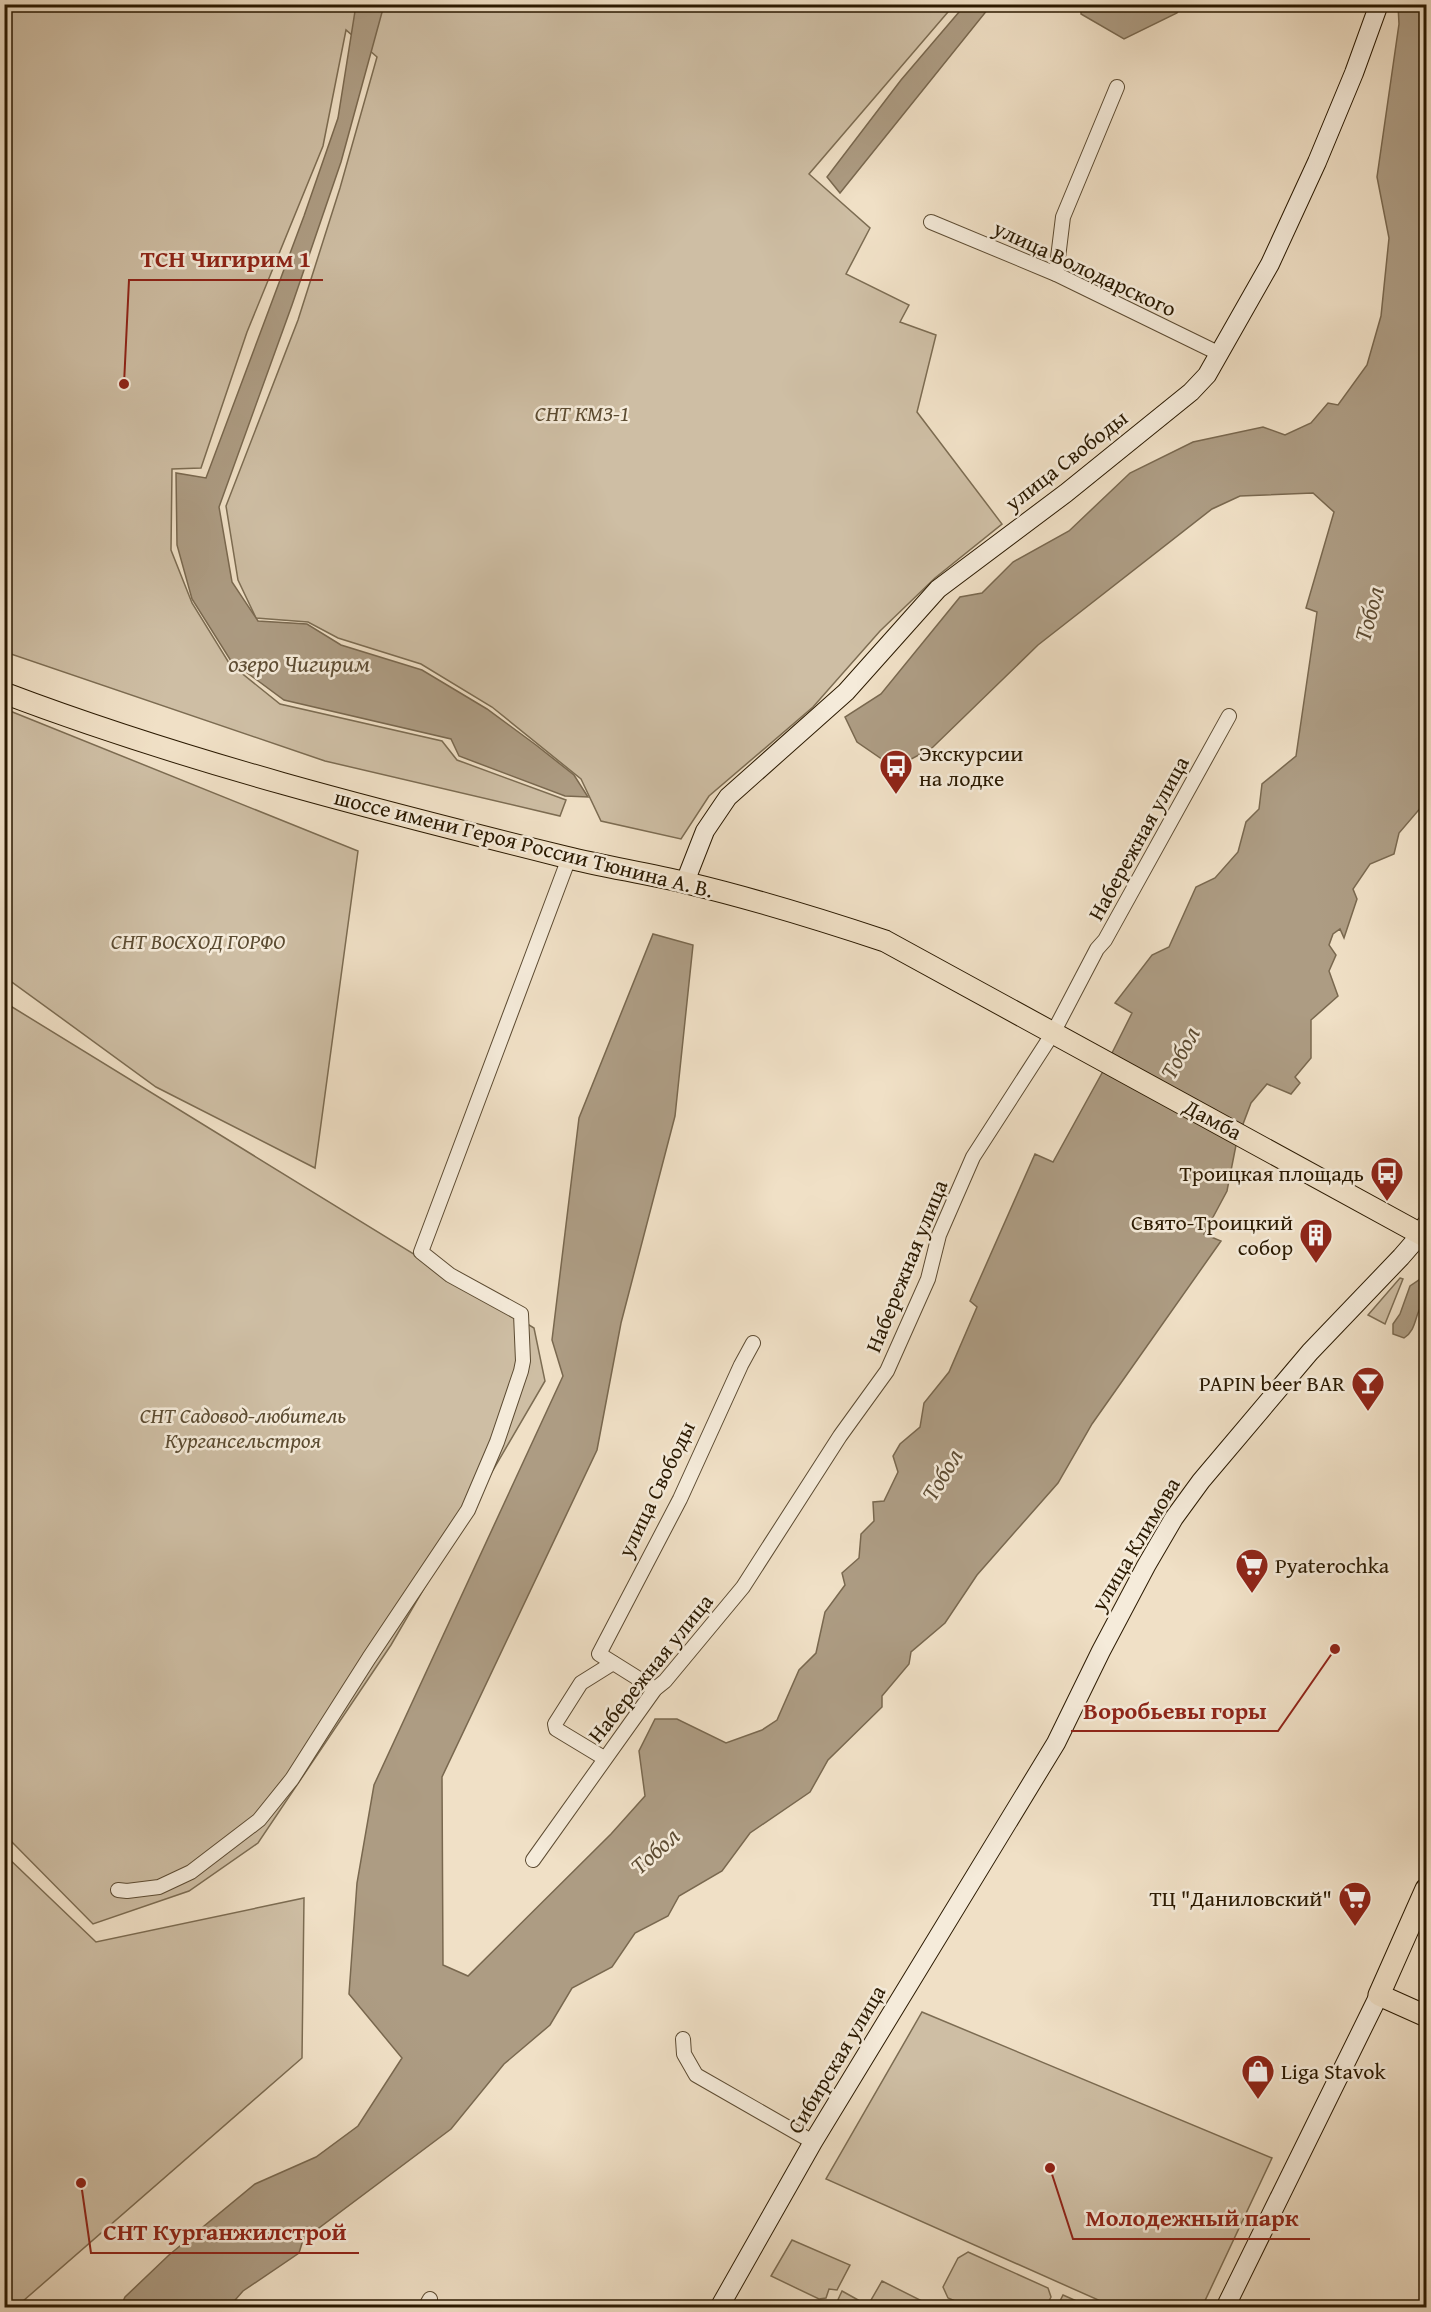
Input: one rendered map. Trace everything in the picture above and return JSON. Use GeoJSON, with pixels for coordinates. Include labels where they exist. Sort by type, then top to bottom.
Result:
{"type":"FeatureCollection","features":[{"type":"Feature","properties":{"kind":"main road","name":"шоссе имени Героя России Тюнина А. В."},"geometry":{"type":"LineString","coordinates":[[4,693],[77,720],[192,757],[429,823],[568,858],[685,882],[793,910],[885,941],[1053,1034]]}},
{"type":"Feature","properties":{"kind":"main road","name":"Дамба"},"geometry":{"type":"LineString","coordinates":[[1053,1034],[1425,1232]]}},
{"type":"Feature","properties":{"kind":"main road"},"geometry":{"type":"LineString","coordinates":[[1426,1889],[1379,1995],[1426,2016]]}},
{"type":"Feature","properties":{"kind":"street","name":"улица Свободы"},"geometry":{"type":"LineString","coordinates":[[685,882],[705,831],[729,797],[846,692],[938,588],[1066,493],[1191,392],[1207,375],[1270,264],[1317,162],[1354,73],[1379,4]]}},
{"type":"Feature","properties":{"kind":"street"},"geometry":{"type":"LineString","coordinates":[[1056,274],[1063,217],[1117,87]]}},
{"type":"Feature","properties":{"kind":"street","name":"улица Володарского"},"geometry":{"type":"LineString","coordinates":[[931,222],[1056,274],[1220,354]]}},
{"type":"Feature","properties":{"kind":"street","name":"Набережная улица"},"geometry":{"type":"LineString","coordinates":[[533,1860],[655,1689],[665,1681],[743,1587],[840,1436],[887,1371],[928,1279],[939,1235],[973,1157],[1053,1034],[1097,949],[1105,940],[1230,716]]}},
{"type":"Feature","properties":{"kind":"street"},"geometry":{"type":"LineString","coordinates":[[118,1890],[159,1887],[191,1872],[259,1820],[292,1779],[321,1736],[369,1658],[468,1510],[497,1442],[521,1371],[523,1361],[521,1314],[450,1275],[421,1252],[568,858]]}},
{"type":"Feature","properties":{"kind":"street","name":"улица Климова"},"geometry":{"type":"LineString","coordinates":[[998,1837],[1056,1743],[1106,1642],[1174,1518],[1201,1481],[1310,1352],[1425,1232]]}},
{"type":"Feature","properties":{"kind":"street","name":"улица Свободы"},"geometry":{"type":"LineString","coordinates":[[613,1663],[598,1654],[680,1499],[753,1343]]}},
{"type":"Feature","properties":{"kind":"street"},"geometry":{"type":"LineString","coordinates":[[604,1758],[556,1729],[555,1724],[580,1683],[613,1663],[655,1689]]}},
{"type":"Feature","properties":{"kind":"street","name":"Сибирская улица"},"geometry":{"type":"LineString","coordinates":[[719,2307],[813,2142],[998,1837]]}},
{"type":"Feature","properties":{"kind":"street"},"geometry":{"type":"LineString","coordinates":[[1225,2307],[1379,1995]]}},
{"type":"Feature","properties":{"kind":"street"},"geometry":{"type":"LineString","coordinates":[[683,2039],[684,2054],[696,2075],[813,2142]]}},
{"type":"Feature","properties":{"kind":"green space","name":"СНТ КМЗ-1"},"geometry":{"type":"Polygon","coordinates":[[[4,5],[954,5],[809,174],[870,228],[846,274],[909,305],[900,322],[936,335],[917,412],[1002,524],[935,578],[880,631],[813,707],[709,796],[681,839],[601,821],[581,779],[492,707],[421,664],[338,638],[308,622],[256,618],[238,580],[226,506],[298,320],[340,188],[377,57],[346,30],[323,146],[247,332],[201,468],[172,469],[171,550],[192,603],[229,663],[280,704],[442,741],[457,760],[566,800],[560,816],[325,761],[5,652],[4,5]]]}},
{"type":"Feature","properties":{"kind":"green space","name":"СНТ ВОСХОД ГОРФО"},"geometry":{"type":"Polygon","coordinates":[[[5,709],[358,851],[315,1168],[156,1087],[5,977],[5,709]]]}},
{"type":"Feature","properties":{"kind":"green space","name":"СНТ Садовод-любитель Кургансельстроя"},"geometry":{"type":"Polygon","coordinates":[[[4,1002],[534,1328],[545,1381],[391,1645],[258,1843],[189,1891],[93,1924],[5,1835],[4,1002]]]}},
{"type":"Feature","properties":{"kind":"green space"},"geometry":{"type":"Polygon","coordinates":[[[1400,1278],[1403,1279],[1385,1324],[1368,1315],[1400,1278]]]}},
{"type":"Feature","properties":{"kind":"green space"},"geometry":{"type":"Polygon","coordinates":[[[4,1854],[96,1942],[304,1898],[302,2058],[15,2308],[4,2307],[4,1854]]]}},
{"type":"Feature","properties":{"kind":"green space"},"geometry":{"type":"Polygon","coordinates":[[[922,2012],[1272,2158],[1202,2307],[1114,2307],[826,2179],[922,2012]]]}},
{"type":"Feature","properties":{"kind":"green space"},"geometry":{"type":"Polygon","coordinates":[[[792,2240],[850,2265],[837,2290],[829,2289],[826,2298],[819,2299],[771,2276],[792,2240]]]}},
{"type":"Feature","properties":{"kind":"green space"},"geometry":{"type":"Polygon","coordinates":[[[968,2252],[1048,2288],[1051,2297],[1046,2307],[969,2307],[948,2298],[943,2287],[958,2258],[968,2252]]]}},
{"type":"Feature","properties":{"kind":"green space"},"geometry":{"type":"Polygon","coordinates":[[[882,2281],[926,2303],[923,2307],[867,2307],[882,2281]]]}},
{"type":"Feature","properties":{"kind":"green space"},"geometry":{"type":"Polygon","coordinates":[[[842,2291],[860,2301],[860,2305],[840,2307],[836,2304],[842,2291]]]}},
{"type":"Feature","properties":{"kind":"green space"},"geometry":{"type":"Polygon","coordinates":[[[1063,2295],[1090,2307],[1057,2307],[1063,2295]]]}},
{"type":"Feature","properties":{"kind":"water"},"geometry":{"type":"Polygon","coordinates":[[[1081,4],[1183,5],[1177,13],[1124,39],[1081,14],[1081,4]]]}},
{"type":"Feature","properties":{"kind":"water","name":"озеро Чигирим"},"geometry":{"type":"Polygon","coordinates":[[[356,5],[384,5],[341,162],[219,507],[232,582],[258,621],[307,624],[341,645],[422,670],[487,709],[574,775],[588,797],[565,796],[459,756],[451,739],[284,700],[231,661],[192,599],[177,545],[176,473],[206,478],[304,216],[338,118],[356,5]]]}},
{"type":"Feature","properties":{"kind":"water"},"geometry":{"type":"Polygon","coordinates":[[[965,5],[994,5],[988,9],[840,193],[827,177],[901,80],[965,5]]]}},
{"type":"Feature","properties":{"kind":"water","name":"Тобол"},"geometry":{"type":"Polygon","coordinates":[[[1398,5],[1426,5],[1426,787],[1423,805],[1399,833],[1394,854],[1370,864],[1353,889],[1357,899],[1344,938],[1340,929],[1333,934],[1329,945],[1336,955],[1329,971],[1338,996],[1311,1020],[1311,1058],[1295,1077],[1300,1083],[1291,1094],[1267,1084],[1251,1103],[1237,1140],[1227,1191],[1204,1234],[1221,1241],[1092,1424],[1058,1483],[977,1575],[945,1623],[911,1652],[909,1664],[882,1696],[882,1707],[828,1760],[810,1792],[750,1833],[722,1871],[679,1896],[668,1916],[635,1933],[612,1967],[572,1988],[550,2025],[504,2064],[451,2129],[303,2240],[299,2253],[243,2291],[229,2307],[120,2308],[125,2297],[169,2255],[255,2184],[316,2157],[358,2126],[402,2058],[349,1994],[357,1883],[374,1785],[563,1376],[552,1340],[579,1118],[653,934],[693,945],[675,1116],[621,1323],[597,1450],[442,1777],[443,1965],[468,1976],[611,1834],[645,1796],[639,1751],[655,1719],[677,1719],[726,1743],[762,1730],[777,1720],[799,1670],[816,1653],[825,1612],[845,1585],[842,1573],[859,1558],[861,1534],[874,1521],[873,1502],[884,1501],[898,1472],[893,1456],[900,1444],[920,1427],[924,1403],[949,1372],[977,1307],[970,1301],[1035,1154],[1053,1162],[1132,1013],[1115,1003],[1152,955],[1169,947],[1196,887],[1215,878],[1238,852],[1246,822],[1259,809],[1262,784],[1296,756],[1317,612],[1306,608],[1334,512],[1313,493],[1240,496],[1212,509],[1038,645],[932,748],[902,764],[889,764],[857,742],[845,717],[881,694],[960,597],[982,593],[1013,562],[1069,531],[1130,473],[1193,442],[1263,427],[1285,435],[1311,423],[1328,403],[1338,405],[1367,365],[1381,316],[1389,238],[1377,177],[1399,24],[1398,5]]]}},
{"type":"Feature","properties":{"kind":"water"},"geometry":{"type":"Polygon","coordinates":[[[1419,1280],[1426,1284],[1426,1301],[1419,1310],[1409,1334],[1404,1338],[1393,1334],[1393,1324],[1400,1314],[1410,1286],[1419,1280]]]}},
{"type":"Feature","properties":{"kind":"place","name":"ТСН Чигирим 1"},"geometry":{"type":"Point","coordinates":[124,384]}},
{"type":"Feature","properties":{"kind":"place","name":"Экскурсии на лодке"},"geometry":{"type":"Point","coordinates":[896,795]}},
{"type":"Feature","properties":{"kind":"place","name":"Троицкая площадь"},"geometry":{"type":"Point","coordinates":[1387,1202]}},
{"type":"Feature","properties":{"kind":"place","name":"Свято-Троицкий собор"},"geometry":{"type":"Point","coordinates":[1316,1264]}},
{"type":"Feature","properties":{"kind":"place","name":"PAPIN beer BAR"},"geometry":{"type":"Point","coordinates":[1368,1412]}},
{"type":"Feature","properties":{"kind":"place","name":"Pyaterochka"},"geometry":{"type":"Point","coordinates":[1252,1594]}},
{"type":"Feature","properties":{"kind":"place","name":"Воробьевы горы"},"geometry":{"type":"Point","coordinates":[1335,1649]}},
{"type":"Feature","properties":{"kind":"place","name":"ТЦ \"Даниловский\""},"geometry":{"type":"Point","coordinates":[1355,1927]}},
{"type":"Feature","properties":{"kind":"place","name":"Liga Stavok"},"geometry":{"type":"Point","coordinates":[1258,2100]}},
{"type":"Feature","properties":{"kind":"place","name":"Молодежный парк"},"geometry":{"type":"Point","coordinates":[1050,2168]}},
{"type":"Feature","properties":{"kind":"place","name":"СНТ Курганжилстрой"},"geometry":{"type":"Point","coordinates":[81,2183]}}]}
